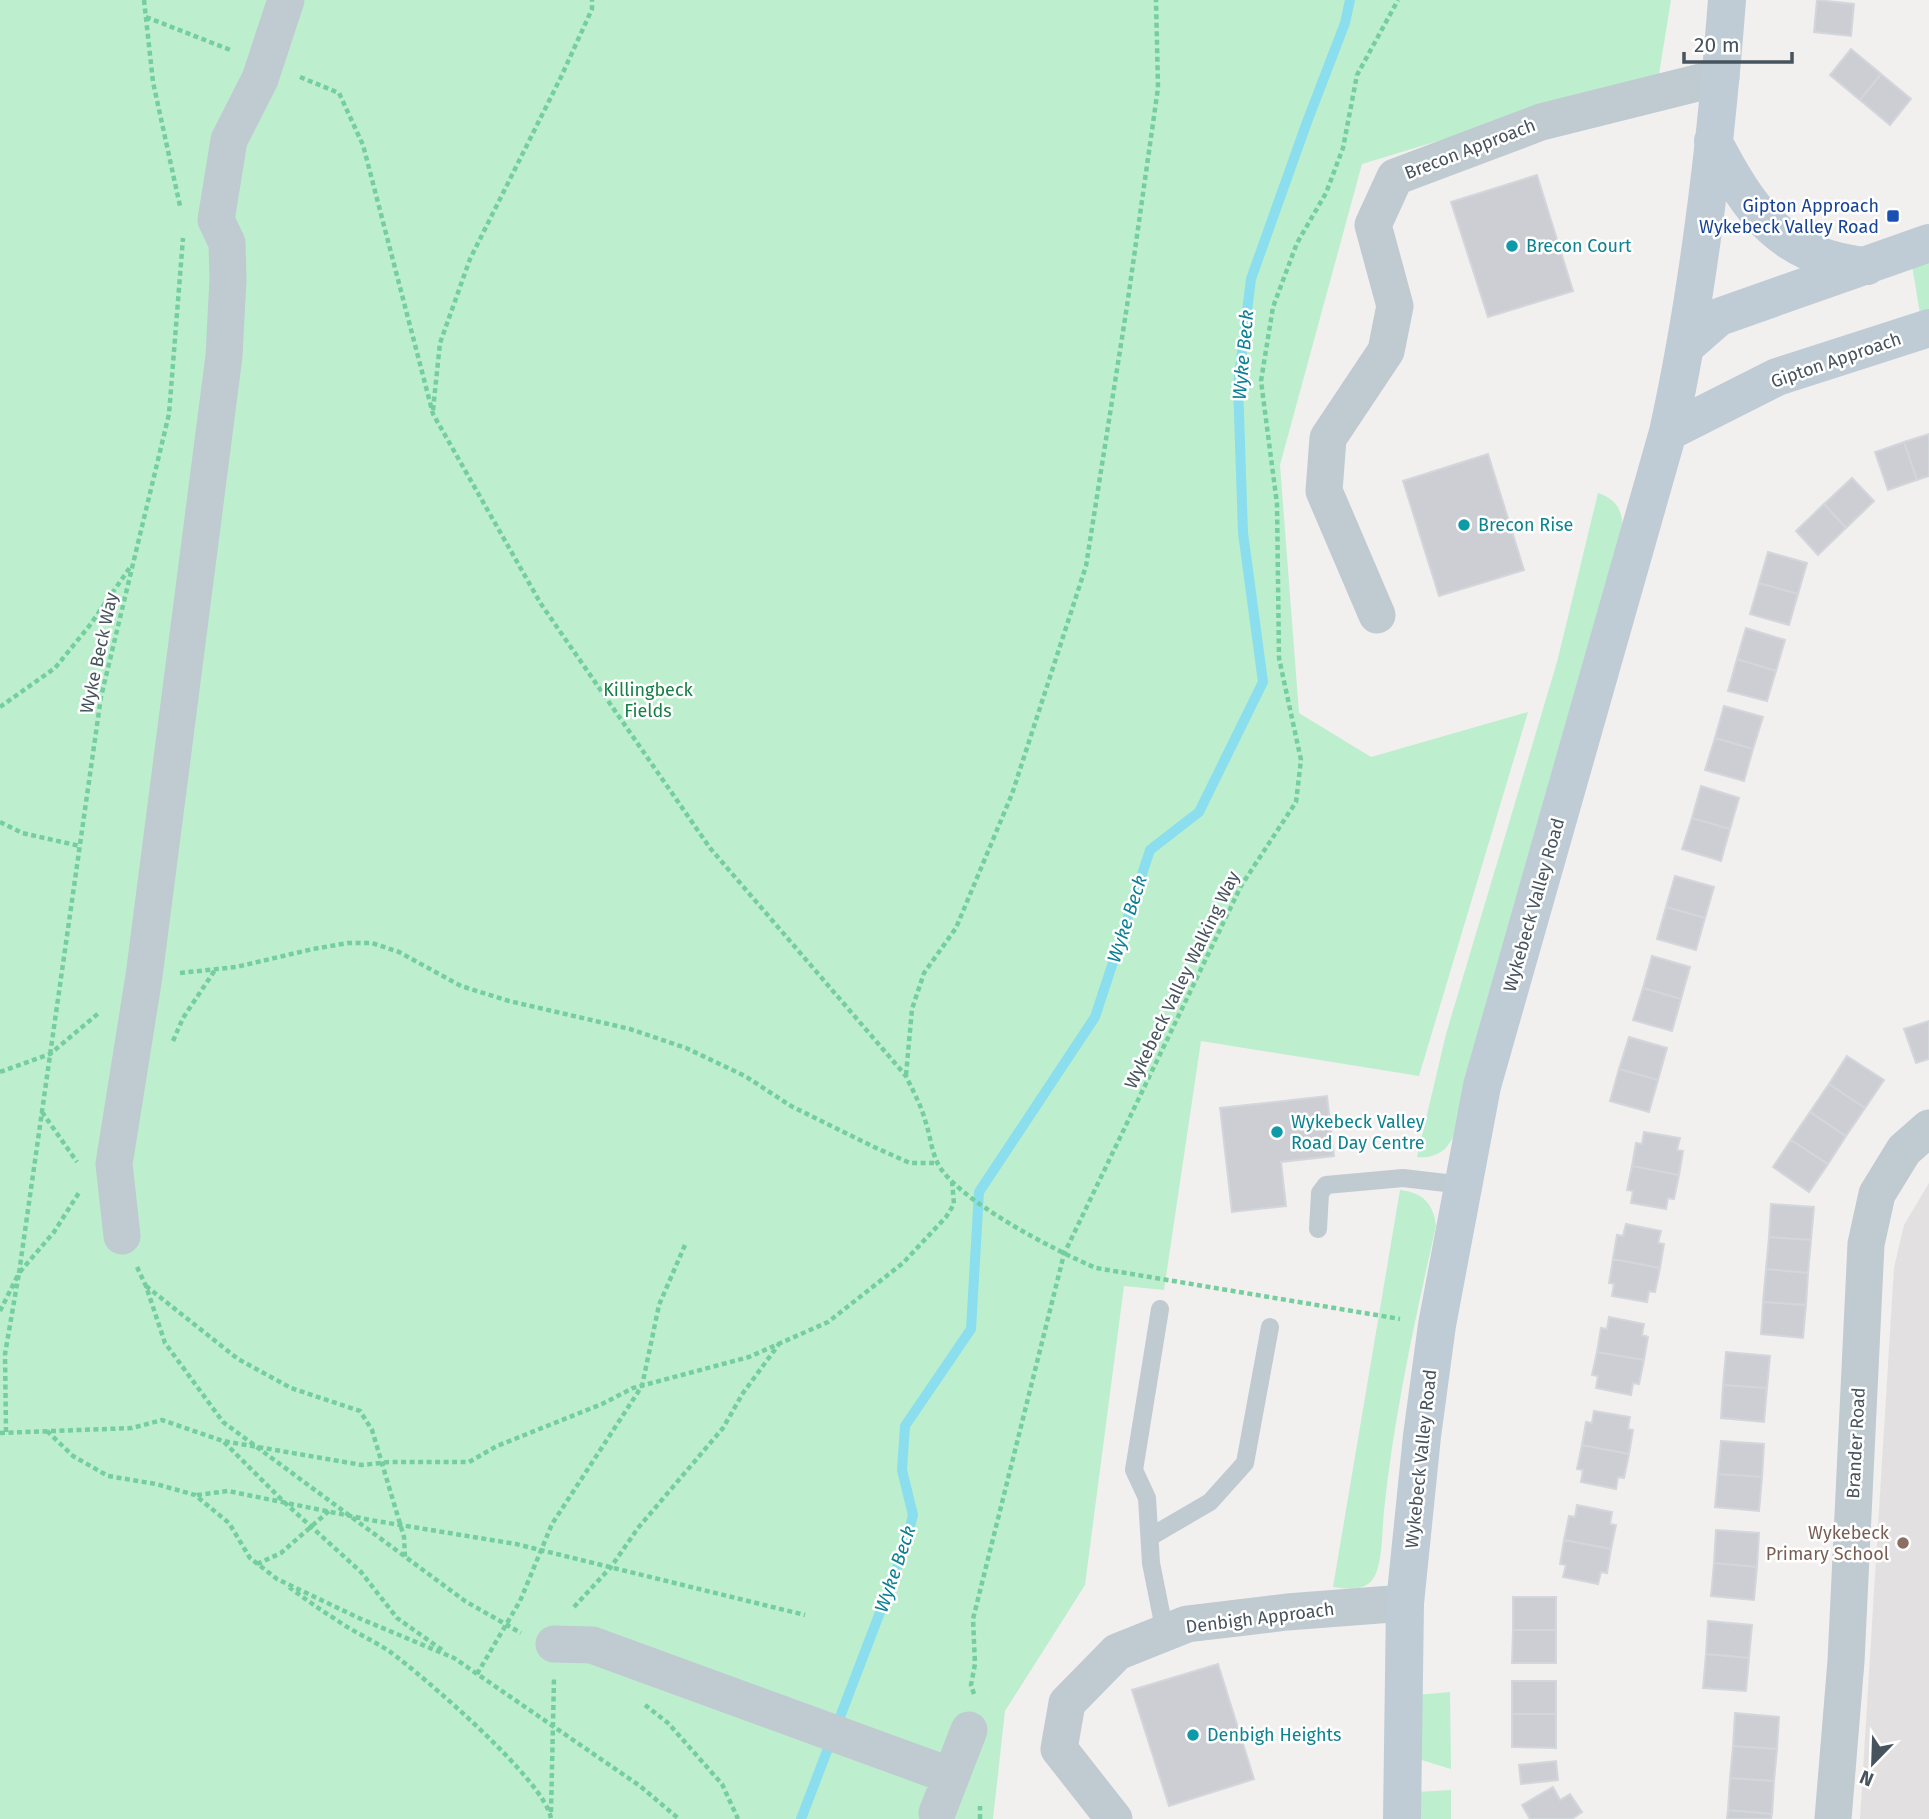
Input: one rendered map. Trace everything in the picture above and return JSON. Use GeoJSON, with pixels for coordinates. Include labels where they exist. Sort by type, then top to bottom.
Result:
{"type":"FeatureCollection","features":[{"type":"Feature","properties":{"kind":"street"},"geometry":{"type":"LineString","coordinates":[[122,1236],[114,1164],[144,976],[224,356],[227,243],[216,220],[229,140],[265,64],[286,0]]}},
{"type":"Feature","properties":{"kind":"street","name":"Wykebeck Valley Road"},"geometry":{"type":"LineString","coordinates":[[1402,1819],[1405,1603],[1422,1436],[1437,1325],[1482,1086],[1668,432],[1687,345],[1721,77],[1727,0]]}},
{"type":"Feature","properties":{"kind":"street","name":"Brecon Approach"},"geometry":{"type":"LineString","coordinates":[[1377,615],[1324,491],[1328,438],[1386,351],[1395,306],[1373,225],[1395,177],[1541,122],[1721,77]]}},
{"type":"Feature","properties":{"kind":"street"},"geometry":{"type":"LineString","coordinates":[[1713,141],[1734,183],[1752,208],[1781,237],[1813,253],[1847,264],[1867,266]]}},
{"type":"Feature","properties":{"kind":"street"},"geometry":{"type":"LineString","coordinates":[[1687,345],[1719,317],[1929,243]]}},
{"type":"Feature","properties":{"kind":"street","name":"Gipton Approach"},"geometry":{"type":"LineString","coordinates":[[1668,432],[1777,377],[1929,328]]}},
{"type":"Feature","properties":{"kind":"street","name":"Brander Road"},"geometry":{"type":"LineString","coordinates":[[1833,1819],[1846,1661],[1866,1244],[1877,1194],[1904,1150],[1929,1128]]}},
{"type":"Feature","properties":{"kind":"street","name":"Denbigh Approach"},"geometry":{"type":"LineString","coordinates":[[1114,1819],[1059,1749],[1067,1703],[1117,1652],[1187,1624],[1287,1612],[1405,1603]]}},
{"type":"Feature","properties":{"kind":"street"},"geometry":{"type":"LineString","coordinates":[[554,1644],[592,1645],[841,1736],[965,1787]]}},
{"type":"Feature","properties":{"kind":"street"},"geometry":{"type":"LineString","coordinates":[[937,1813],[965,1787],[973,1717]]}},
{"type":"Feature","properties":{"kind":"lane"},"geometry":{"type":"LineString","coordinates":[[1318,1229],[1320,1193],[1326,1185],[1403,1178],[1463,1185]]}},
{"type":"Feature","properties":{"kind":"lane"},"geometry":{"type":"LineString","coordinates":[[1160,1309],[1134,1470],[1147,1498],[1151,1563],[1165,1633]]}},
{"type":"Feature","properties":{"kind":"lane"},"geometry":{"type":"LineString","coordinates":[[1150,1536],[1210,1502],[1245,1463],[1270,1327]]}},
{"type":"Feature","properties":{"kind":"path"},"geometry":{"type":"LineString","coordinates":[[144,0],[153,82],[181,214]]}},
{"type":"Feature","properties":{"kind":"path"},"geometry":{"type":"LineString","coordinates":[[433,414],[440,344],[470,259],[561,77],[592,9],[592,0]]}},
{"type":"Feature","properties":{"kind":"path"},"geometry":{"type":"LineString","coordinates":[[906,1076],[912,1009],[924,973],[956,928],[1012,794],[1086,566],[1158,88],[1156,0]]}},
{"type":"Feature","properties":{"kind":"path","name":"Wykebeck Valley Walking Way"},"geometry":{"type":"LineString","coordinates":[[973,1717],[973,1619],[1064,1254],[1241,886],[1296,802],[1301,760],[1279,658],[1277,504],[1261,381],[1273,307],[1297,243],[1326,193],[1343,148],[1357,75],[1398,0]]}},
{"type":"Feature","properties":{"kind":"path"},"geometry":{"type":"LineString","coordinates":[[146,17],[339,93],[363,145],[433,414],[541,604],[710,848],[906,1076],[925,1118],[937,1163],[952,1181],[997,1216],[1064,1254],[1096,1268],[1437,1325]]}},
{"type":"Feature","properties":{"kind":"path","name":"Wyke Beck Way"},"geometry":{"type":"LineString","coordinates":[[0,1311],[19,1273],[101,697],[169,414],[184,227]]}},
{"type":"Feature","properties":{"kind":"path"},"geometry":{"type":"LineString","coordinates":[[0,707],[55,668],[90,625],[133,562]]}},
{"type":"Feature","properties":{"kind":"path"},"geometry":{"type":"LineString","coordinates":[[0,822],[22,833],[80,846]]}},
{"type":"Feature","properties":{"kind":"path"},"geometry":{"type":"LineString","coordinates":[[0,1072],[50,1054],[144,976],[236,967],[313,948],[372,943],[399,952],[461,986],[509,1001],[630,1029],[686,1048],[745,1076],[791,1105],[874,1147],[910,1163],[937,1163]]}},
{"type":"Feature","properties":{"kind":"path"},"geometry":{"type":"LineString","coordinates":[[42,1112],[81,1167]]}},
{"type":"Feature","properties":{"kind":"path"},"geometry":{"type":"LineString","coordinates":[[19,1273],[5,1354],[3,1433],[132,1428],[162,1420],[223,1441],[362,1465],[468,1462],[497,1446],[642,1386],[749,1357],[828,1322],[903,1263],[947,1217],[954,1204],[952,1181]]}},
{"type":"Feature","properties":{"kind":"path"},"geometry":{"type":"LineString","coordinates":[[122,1236],[146,1286],[165,1343],[223,1422],[465,1601],[532,1639],[554,1644]]}},
{"type":"Feature","properties":{"kind":"path"},"geometry":{"type":"LineString","coordinates":[[477,1674],[520,1601],[552,1524],[642,1386],[659,1305],[685,1245]]}},
{"type":"Feature","properties":{"kind":"path"},"geometry":{"type":"LineString","coordinates":[[146,1286],[238,1359],[291,1388],[360,1411],[372,1430],[401,1525],[405,1558]]}},
{"type":"Feature","properties":{"kind":"path"},"geometry":{"type":"LineString","coordinates":[[551,1819],[554,1644],[562,1618],[611,1567],[638,1528],[723,1428],[743,1393],[780,1344]]}},
{"type":"Feature","properties":{"kind":"path"},"geometry":{"type":"LineString","coordinates":[[47,1431],[74,1456],[108,1476],[156,1484],[195,1495],[228,1491],[542,1550],[805,1615]]}},
{"type":"Feature","properties":{"kind":"path"},"geometry":{"type":"LineString","coordinates":[[223,1441],[283,1501],[361,1572],[397,1618],[640,1786],[679,1819]]}},
{"type":"Feature","properties":{"kind":"path"},"geometry":{"type":"LineString","coordinates":[[195,1495],[229,1522],[250,1558],[257,1564],[339,1622],[388,1651],[429,1684],[517,1765],[551,1812]]}},
{"type":"Feature","properties":{"kind":"path"},"geometry":{"type":"LineString","coordinates":[[257,1564],[281,1553],[330,1511]]}},
{"type":"Feature","properties":{"kind":"path"},"geometry":{"type":"LineString","coordinates":[[277,1579],[361,1619],[454,1658]]}},
{"type":"Feature","properties":{"kind":"path"},"geometry":{"type":"LineString","coordinates":[[637,1700],[668,1723],[722,1784],[738,1819]]}},
{"type":"Feature","properties":{"kind":"path"},"geometry":{"type":"LineString","coordinates":[[965,1787],[980,1819]]}},
{"type":"Feature","properties":{"kind":"shaded area","name":"Wykebeck Primary School"},"geometry":{"type":"Polygon","coordinates":[[[1929,1183],[1929,1819],[1860,1819],[1894,1268],[1904,1225],[1929,1183]]]}},
{"type":"Feature","properties":{"kind":"green space","name":"Killingbeck Fields"},"geometry":{"type":"Polygon","coordinates":[[[0,0],[1671,0],[1659,74],[1362,164],[1280,465],[1299,713],[1371,757],[1528,712],[1419,1076],[1201,1041],[1164,1290],[1124,1286],[1085,1585],[1005,1711],[993,1819],[0,1819],[0,0]]]}},
{"type":"Feature","properties":{"kind":"green space"},"geometry":{"type":"Polygon","coordinates":[[[1929,260],[1929,311],[1920,314],[1912,265],[1929,260]]]}},
{"type":"Feature","properties":{"kind":"green space"},"geometry":{"type":"Polygon","coordinates":[[[1598,493],[1617,506],[1623,528],[1454,1135],[1440,1153],[1417,1157],[1446,1034],[1557,662],[1598,493]]]}},
{"type":"Feature","properties":{"kind":"green space"},"geometry":{"type":"Polygon","coordinates":[[[1400,1190],[1415,1193],[1426,1200],[1433,1211],[1436,1226],[1399,1403],[1376,1573],[1365,1586],[1355,1589],[1333,1587],[1400,1190]]]}},
{"type":"Feature","properties":{"kind":"green space"},"geometry":{"type":"Polygon","coordinates":[[[1450,1692],[1451,1769],[1418,1759],[1417,1695],[1450,1692]]]}},
{"type":"Feature","properties":{"kind":"green space"},"geometry":{"type":"Polygon","coordinates":[[[1451,1790],[1451,1819],[1417,1819],[1416,1792],[1451,1790]]]}},
{"type":"Feature","properties":{"kind":"building"},"geometry":{"type":"Polygon","coordinates":[[[1817,0],[1854,4],[1851,36],[1814,32],[1817,0]]]}},
{"type":"Feature","properties":{"kind":"building"},"geometry":{"type":"Polygon","coordinates":[[[1851,49],[1881,74],[1860,100],[1830,75],[1851,49]]]}},
{"type":"Feature","properties":{"kind":"building"},"geometry":{"type":"Polygon","coordinates":[[[1881,74],[1911,99],[1890,125],[1860,100],[1881,74]]]}},
{"type":"Feature","properties":{"kind":"building","name":"Brecon Court"},"geometry":{"type":"Polygon","coordinates":[[[1537,175],[1573,291],[1488,317],[1451,202],[1537,175]]]}},
{"type":"Feature","properties":{"kind":"building"},"geometry":{"type":"Polygon","coordinates":[[[1929,434],[1929,476],[1917,480],[1904,442],[1929,434]]]}},
{"type":"Feature","properties":{"kind":"building"},"geometry":{"type":"Polygon","coordinates":[[[1904,442],[1917,480],[1888,490],[1875,452],[1904,442]]]}},
{"type":"Feature","properties":{"kind":"building","name":"Brecon Rise"},"geometry":{"type":"Polygon","coordinates":[[[1488,454],[1524,570],[1439,596],[1403,481],[1488,454]]]}},
{"type":"Feature","properties":{"kind":"building"},"geometry":{"type":"Polygon","coordinates":[[[1852,478],[1874,501],[1846,528],[1824,504],[1852,478]]]}},
{"type":"Feature","properties":{"kind":"building"},"geometry":{"type":"Polygon","coordinates":[[[1824,504],[1846,528],[1818,555],[1796,531],[1824,504]]]}},
{"type":"Feature","properties":{"kind":"building"},"geometry":{"type":"Polygon","coordinates":[[[1768,552],[1807,563],[1798,594],[1759,583],[1768,552]]]}},
{"type":"Feature","properties":{"kind":"building"},"geometry":{"type":"Polygon","coordinates":[[[1759,583],[1798,594],[1789,625],[1750,614],[1759,583]]]}},
{"type":"Feature","properties":{"kind":"building"},"geometry":{"type":"Polygon","coordinates":[[[1746,628],[1785,640],[1776,671],[1737,659],[1746,628]]]}},
{"type":"Feature","properties":{"kind":"building"},"geometry":{"type":"Polygon","coordinates":[[[1737,659],[1776,671],[1767,701],[1728,691],[1737,659]]]}},
{"type":"Feature","properties":{"kind":"building"},"geometry":{"type":"Polygon","coordinates":[[[1724,706],[1763,717],[1753,749],[1715,738],[1724,706]]]}},
{"type":"Feature","properties":{"kind":"building"},"geometry":{"type":"Polygon","coordinates":[[[1715,738],[1753,749],[1744,781],[1705,770],[1715,738]]]}},
{"type":"Feature","properties":{"kind":"building"},"geometry":{"type":"Polygon","coordinates":[[[1701,786],[1739,798],[1730,829],[1692,818],[1701,786]]]}},
{"type":"Feature","properties":{"kind":"building"},"geometry":{"type":"Polygon","coordinates":[[[1692,818],[1730,829],[1721,861],[1682,849],[1692,818]]]}},
{"type":"Feature","properties":{"kind":"building"},"geometry":{"type":"Polygon","coordinates":[[[1675,876],[1714,887],[1705,918],[1666,907],[1675,876]]]}},
{"type":"Feature","properties":{"kind":"building"},"geometry":{"type":"Polygon","coordinates":[[[1666,907],[1705,918],[1696,950],[1657,939],[1666,907]]]}},
{"type":"Feature","properties":{"kind":"building"},"geometry":{"type":"Polygon","coordinates":[[[1652,956],[1690,967],[1681,999],[1643,988],[1652,956]]]}},
{"type":"Feature","properties":{"kind":"building"},"geometry":{"type":"Polygon","coordinates":[[[1643,988],[1681,999],[1672,1031],[1633,1020],[1643,988]]]}},
{"type":"Feature","properties":{"kind":"building"},"geometry":{"type":"Polygon","coordinates":[[[1929,1021],[1929,1059],[1916,1063],[1904,1029],[1929,1021]]]}},
{"type":"Feature","properties":{"kind":"building"},"geometry":{"type":"Polygon","coordinates":[[[1629,1037],[1667,1048],[1658,1080],[1619,1069],[1629,1037]]]}},
{"type":"Feature","properties":{"kind":"building"},"geometry":{"type":"Polygon","coordinates":[[[1847,1056],[1884,1080],[1865,1108],[1829,1084],[1847,1056]]]}},
{"type":"Feature","properties":{"kind":"building"},"geometry":{"type":"Polygon","coordinates":[[[1619,1069],[1658,1080],[1649,1112],[1610,1101],[1619,1069]]]}},
{"type":"Feature","properties":{"kind":"building"},"geometry":{"type":"Polygon","coordinates":[[[1829,1084],[1865,1108],[1846,1136],[1810,1112],[1829,1084]]]}},
{"type":"Feature","properties":{"kind":"building","name":"Wykebeck Valley Road Day Centre"},"geometry":{"type":"Polygon","coordinates":[[[1327,1096],[1334,1156],[1281,1162],[1286,1206],[1232,1212],[1220,1108],[1327,1096]]]}},
{"type":"Feature","properties":{"kind":"building"},"geometry":{"type":"Polygon","coordinates":[[[1810,1112],[1846,1136],[1828,1164],[1791,1140],[1810,1112]]]}},
{"type":"Feature","properties":{"kind":"building"},"geometry":{"type":"Polygon","coordinates":[[[1644,1132],[1680,1138],[1677,1150],[1683,1151],[1679,1175],[1632,1166],[1636,1143],[1642,1144],[1644,1132]]]}},
{"type":"Feature","properties":{"kind":"building"},"geometry":{"type":"Polygon","coordinates":[[[1791,1140],[1828,1164],[1809,1192],[1773,1167],[1791,1140]]]}},
{"type":"Feature","properties":{"kind":"building"},"geometry":{"type":"Polygon","coordinates":[[[1632,1166],[1679,1175],[1674,1199],[1668,1198],[1666,1209],[1631,1203],[1633,1191],[1627,1190],[1632,1166]]]}},
{"type":"Feature","properties":{"kind":"building"},"geometry":{"type":"Polygon","coordinates":[[[1771,1204],[1814,1207],[1811,1240],[1769,1237],[1771,1204]]]}},
{"type":"Feature","properties":{"kind":"building"},"geometry":{"type":"Polygon","coordinates":[[[1626,1224],[1661,1231],[1658,1243],[1664,1244],[1660,1268],[1613,1259],[1617,1235],[1623,1236],[1626,1224]]]}},
{"type":"Feature","properties":{"kind":"building"},"geometry":{"type":"Polygon","coordinates":[[[1769,1237],[1811,1240],[1808,1273],[1766,1269],[1769,1237]]]}},
{"type":"Feature","properties":{"kind":"building"},"geometry":{"type":"Polygon","coordinates":[[[1613,1259],[1660,1268],[1655,1292],[1649,1291],[1647,1302],[1612,1296],[1614,1284],[1609,1283],[1613,1259]]]}},
{"type":"Feature","properties":{"kind":"building"},"geometry":{"type":"Polygon","coordinates":[[[1766,1269],[1808,1273],[1806,1305],[1763,1302],[1766,1269]]]}},
{"type":"Feature","properties":{"kind":"building"},"geometry":{"type":"Polygon","coordinates":[[[1763,1302],[1806,1305],[1803,1338],[1761,1334],[1763,1302]]]}},
{"type":"Feature","properties":{"kind":"building"},"geometry":{"type":"Polygon","coordinates":[[[1609,1317],[1644,1324],[1642,1335],[1648,1337],[1644,1360],[1597,1352],[1601,1328],[1607,1329],[1609,1317]]]}},
{"type":"Feature","properties":{"kind":"building"},"geometry":{"type":"Polygon","coordinates":[[[1597,1352],[1644,1360],[1639,1384],[1633,1383],[1631,1395],[1596,1388],[1598,1376],[1592,1375],[1597,1352]]]}},
{"type":"Feature","properties":{"kind":"building"},"geometry":{"type":"Polygon","coordinates":[[[1726,1352],[1770,1356],[1767,1388],[1723,1385],[1726,1352]]]}},
{"type":"Feature","properties":{"kind":"building"},"geometry":{"type":"Polygon","coordinates":[[[1723,1385],[1767,1388],[1764,1422],[1721,1418],[1723,1385]]]}},
{"type":"Feature","properties":{"kind":"building"},"geometry":{"type":"Polygon","coordinates":[[[1594,1411],[1630,1417],[1628,1429],[1633,1430],[1629,1454],[1582,1445],[1586,1422],[1592,1423],[1594,1411]]]}},
{"type":"Feature","properties":{"kind":"building"},"geometry":{"type":"Polygon","coordinates":[[[1721,1441],[1764,1444],[1762,1477],[1718,1474],[1721,1441]]]}},
{"type":"Feature","properties":{"kind":"building"},"geometry":{"type":"Polygon","coordinates":[[[1582,1445],[1629,1454],[1624,1478],[1618,1477],[1616,1489],[1581,1482],[1583,1470],[1577,1469],[1582,1445]]]}},
{"type":"Feature","properties":{"kind":"building"},"geometry":{"type":"Polygon","coordinates":[[[1718,1474],[1762,1477],[1759,1511],[1715,1507],[1718,1474]]]}},
{"type":"Feature","properties":{"kind":"building"},"geometry":{"type":"Polygon","coordinates":[[[1577,1505],[1612,1512],[1610,1524],[1616,1525],[1611,1549],[1564,1540],[1569,1516],[1575,1517],[1577,1505]]]}},
{"type":"Feature","properties":{"kind":"building"},"geometry":{"type":"Polygon","coordinates":[[[1716,1530],[1759,1533],[1757,1567],[1714,1563],[1716,1530]]]}},
{"type":"Feature","properties":{"kind":"building"},"geometry":{"type":"Polygon","coordinates":[[[1564,1540],[1611,1549],[1607,1573],[1601,1572],[1598,1584],[1563,1577],[1566,1565],[1560,1564],[1564,1540]]]}},
{"type":"Feature","properties":{"kind":"building"},"geometry":{"type":"Polygon","coordinates":[[[1714,1563],[1757,1567],[1754,1600],[1711,1596],[1714,1563]]]}},
{"type":"Feature","properties":{"kind":"building"},"geometry":{"type":"Polygon","coordinates":[[[1513,1597],[1556,1597],[1556,1630],[1513,1630],[1513,1597]]]}},
{"type":"Feature","properties":{"kind":"building"},"geometry":{"type":"Polygon","coordinates":[[[1708,1621],[1752,1625],[1749,1658],[1706,1654],[1708,1621]]]}},
{"type":"Feature","properties":{"kind":"building"},"geometry":{"type":"Polygon","coordinates":[[[1513,1630],[1556,1630],[1556,1663],[1512,1663],[1513,1630]]]}},
{"type":"Feature","properties":{"kind":"building"},"geometry":{"type":"Polygon","coordinates":[[[1706,1654],[1749,1658],[1746,1691],[1703,1688],[1706,1654]]]}},
{"type":"Feature","properties":{"kind":"building","name":"Denbigh Heights"},"geometry":{"type":"Polygon","coordinates":[[[1218,1664],[1254,1779],[1169,1806],[1132,1690],[1218,1664]]]}},
{"type":"Feature","properties":{"kind":"building"},"geometry":{"type":"Polygon","coordinates":[[[1512,1681],[1556,1681],[1556,1714],[1512,1714],[1512,1681]]]}},
{"type":"Feature","properties":{"kind":"building"},"geometry":{"type":"Polygon","coordinates":[[[1735,1713],[1779,1717],[1777,1749],[1733,1746],[1735,1713]]]}},
{"type":"Feature","properties":{"kind":"building"},"geometry":{"type":"Polygon","coordinates":[[[1512,1714],[1556,1714],[1556,1748],[1512,1747],[1512,1714]]]}},
{"type":"Feature","properties":{"kind":"building"},"geometry":{"type":"Polygon","coordinates":[[[1733,1746],[1777,1749],[1774,1781],[1730,1778],[1733,1746]]]}},
{"type":"Feature","properties":{"kind":"building"},"geometry":{"type":"Polygon","coordinates":[[[1556,1761],[1558,1780],[1521,1784],[1519,1765],[1556,1761]]]}},
{"type":"Feature","properties":{"kind":"building"},"geometry":{"type":"Polygon","coordinates":[[[1730,1778],[1774,1781],[1772,1814],[1728,1810],[1730,1778]]]}},
{"type":"Feature","properties":{"kind":"building"},"geometry":{"type":"Polygon","coordinates":[[[1553,1787],[1560,1800],[1570,1794],[1582,1812],[1572,1819],[1530,1819],[1522,1805],[1553,1787]]]}},
{"type":"Feature","properties":{"kind":"building"},"geometry":{"type":"Polygon","coordinates":[[[1728,1810],[1772,1814],[1771,1819],[1727,1819],[1728,1810]]]}},
{"type":"Feature","properties":{"kind":"waterway","name":"Wyke Beck"},"geometry":{"type":"LineString","coordinates":[[801,1819],[905,1547],[913,1515],[902,1470],[905,1426],[971,1329],[979,1192],[1095,1017],[1150,850],[1199,812],[1263,682],[1243,533],[1238,384],[1251,279],[1345,23],[1350,0]]}},
{"type":"Feature","properties":{"kind":"place","name":"Gipton Approach Wykebeck Valley Road"},"geometry":{"type":"Point","coordinates":[1893,216]}},
{"type":"Feature","properties":{"kind":"place","name":"Brecon Court"},"geometry":{"type":"Point","coordinates":[1512,246]}},
{"type":"Feature","properties":{"kind":"place","name":"Brecon Rise"},"geometry":{"type":"Point","coordinates":[1464,525]}},
{"type":"Feature","properties":{"kind":"place","name":"Wykebeck Valley Road Day Centre"},"geometry":{"type":"Point","coordinates":[1277,1132]}},
{"type":"Feature","properties":{"kind":"place","name":"Wykebeck Primary School"},"geometry":{"type":"Point","coordinates":[1903,1543]}},
{"type":"Feature","properties":{"kind":"place","name":"Denbigh Heights"},"geometry":{"type":"Point","coordinates":[1193,1735]}}]}
